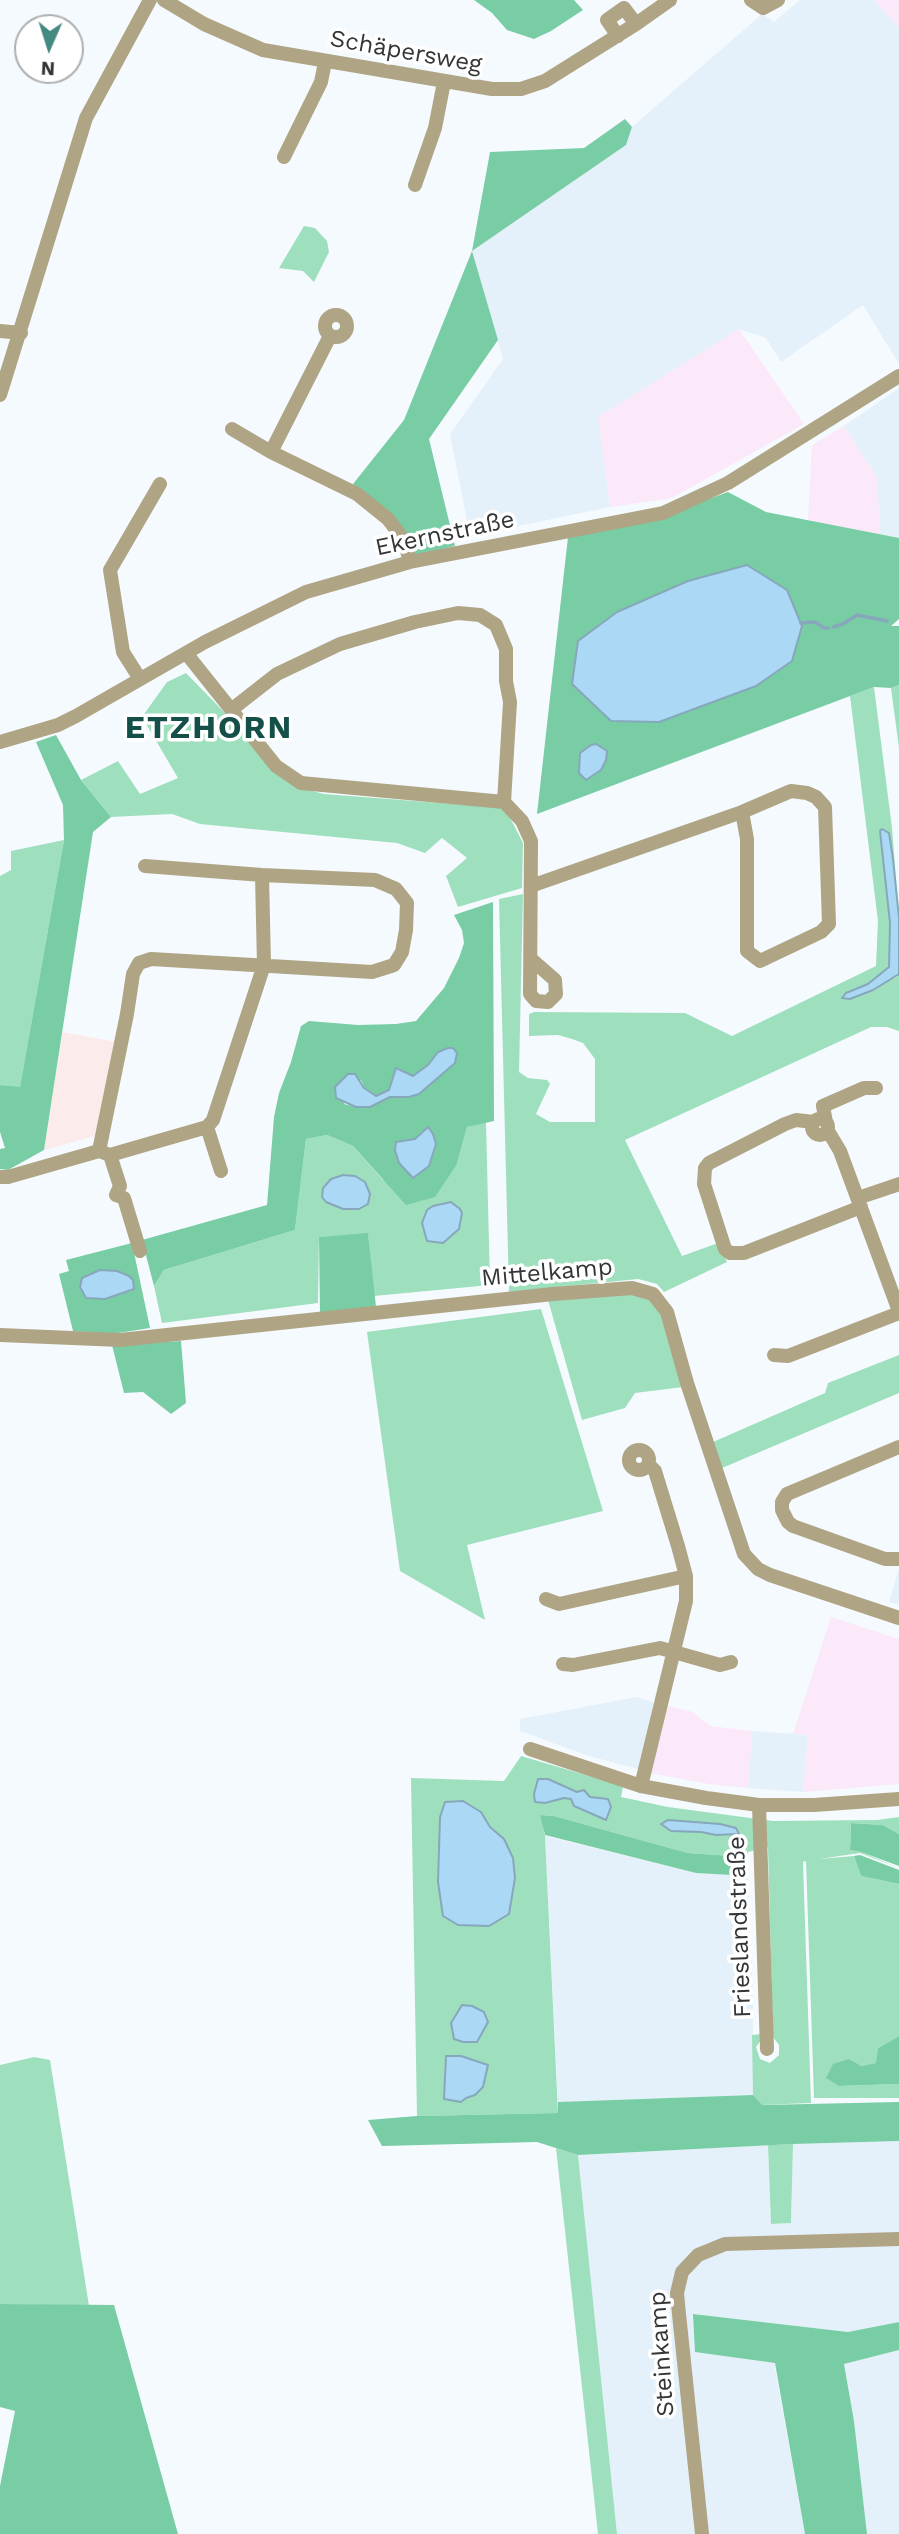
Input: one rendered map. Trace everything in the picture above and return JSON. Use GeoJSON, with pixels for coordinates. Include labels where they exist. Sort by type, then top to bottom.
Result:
{"type":"FeatureCollection","features":[{"type":"Feature","properties":{"kind":"street"},"geometry":{"type":"LineString","coordinates":[[0,395],[86,118],[150,0]]}},
{"type":"Feature","properties":{"kind":"street","name":"Schäpersweg"},"geometry":{"type":"LineString","coordinates":[[164,0],[204,24],[263,50],[492,89],[521,89],[545,81],[670,0]]}},
{"type":"Feature","properties":{"kind":"street"},"geometry":{"type":"LineString","coordinates":[[757,4],[778,0]]}},
{"type":"Feature","properties":{"kind":"street"},"geometry":{"type":"LineString","coordinates":[[618,36],[607,20],[624,8],[636,24]]}},
{"type":"Feature","properties":{"kind":"street"},"geometry":{"type":"LineString","coordinates":[[285,157],[321,82],[325,62]]}},
{"type":"Feature","properties":{"kind":"street"},"geometry":{"type":"LineString","coordinates":[[415,185],[435,128],[444,82]]}},
{"type":"Feature","properties":{"kind":"street"},"geometry":{"type":"LineString","coordinates":[[0,331],[21,333]]}},
{"type":"Feature","properties":{"kind":"street"},"geometry":{"type":"LineString","coordinates":[[271,452],[330,336]]}},
{"type":"Feature","properties":{"kind":"street","name":"Ekernstraße"},"geometry":{"type":"LineString","coordinates":[[0,742],[58,725],[205,642],[306,592],[410,562],[663,513],[728,483],[899,376]]}},
{"type":"Feature","properties":{"kind":"street"},"geometry":{"type":"LineString","coordinates":[[232,429],[271,452],[357,494],[388,519],[404,540],[410,562]]}},
{"type":"Feature","properties":{"kind":"street"},"geometry":{"type":"LineString","coordinates":[[140,679],[123,652],[110,570],[160,484]]}},
{"type":"Feature","properties":{"kind":"street"},"geometry":{"type":"LineString","coordinates":[[230,710],[293,664],[351,639],[458,613],[480,615],[496,625],[506,649],[506,681],[510,702],[504,802]]}},
{"type":"Feature","properties":{"kind":"street"},"geometry":{"type":"LineString","coordinates":[[186,653],[276,766],[301,783],[504,802],[522,821],[531,841],[531,959]]}},
{"type":"Feature","properties":{"kind":"street"},"geometry":{"type":"LineString","coordinates":[[531,886],[742,812],[791,791],[798,791],[816,797],[825,807],[829,924],[821,932],[760,961],[747,951],[747,839],[742,812]]}},
{"type":"Feature","properties":{"kind":"street"},"geometry":{"type":"LineString","coordinates":[[140,1251],[124,1198],[116,1195],[120,1186],[104,1153],[133,974],[139,963],[151,959],[372,972],[394,965],[402,953],[407,903],[396,889],[375,880],[145,866]]}},
{"type":"Feature","properties":{"kind":"street"},"geometry":{"type":"LineString","coordinates":[[0,1177],[208,1127],[213,1120],[264,965],[262,875]]}},
{"type":"Feature","properties":{"kind":"street"},"geometry":{"type":"LineString","coordinates":[[774,1355],[788,1356],[898,1305],[840,1151],[823,1125],[823,1106],[864,1088],[876,1088]]}},
{"type":"Feature","properties":{"kind":"street"},"geometry":{"type":"LineString","coordinates":[[823,1125],[796,1120],[785,1124],[709,1163],[705,1168],[704,1184],[725,1249],[730,1253],[744,1253],[899,1184]]}},
{"type":"Feature","properties":{"kind":"street"},"geometry":{"type":"LineString","coordinates":[[208,1127],[221,1171]]}},
{"type":"Feature","properties":{"kind":"street","name":"Mittelkamp"},"geometry":{"type":"LineString","coordinates":[[0,1335],[120,1340],[553,1294],[632,1288],[653,1294],[667,1312],[687,1383],[744,1554],[758,1569],[770,1576],[899,1618]]}},
{"type":"Feature","properties":{"kind":"street"},"geometry":{"type":"LineString","coordinates":[[899,1447],[788,1494],[782,1502],[782,1510],[793,1526],[885,1559],[899,1559]]}},
{"type":"Feature","properties":{"kind":"street"},"geometry":{"type":"LineString","coordinates":[[641,1786],[686,1601],[686,1576],[655,1471],[648,1464]]}},
{"type":"Feature","properties":{"kind":"street"},"geometry":{"type":"LineString","coordinates":[[546,1599],[559,1604],[686,1576]]}},
{"type":"Feature","properties":{"kind":"street"},"geometry":{"type":"LineString","coordinates":[[563,1664],[573,1665],[660,1648],[720,1665],[732,1662]]}},
{"type":"Feature","properties":{"kind":"street","name":"Frieslandstraße"},"geometry":{"type":"LineString","coordinates":[[530,1749],[641,1786],[759,1805],[864,1803],[899,1799]]}},
{"type":"Feature","properties":{"kind":"street","name":"Frieslandstraße"},"geometry":{"type":"LineString","coordinates":[[759,1805],[767,2049]]}},
{"type":"Feature","properties":{"kind":"street","name":"Steinkamp"},"geometry":{"type":"LineString","coordinates":[[702,2534],[678,2314],[677,2293],[682,2272],[698,2255],[725,2244],[899,2239]]}},
{"type":"Feature","properties":{"kind":"shaded area"},"geometry":{"type":"Polygon","coordinates":[[[800,0],[874,0],[899,28],[899,364],[863,305],[781,362],[766,338],[739,329],[599,417],[610,507],[470,536],[450,434],[503,359],[472,251],[626,145],[632,127],[762,14],[774,22],[800,0]]]}},
{"type":"Feature","properties":{"kind":"shaded area"},"geometry":{"type":"Polygon","coordinates":[[[874,0],[899,0],[899,28],[874,0]]]}},
{"type":"Feature","properties":{"kind":"shaded area"},"geometry":{"type":"Polygon","coordinates":[[[739,329],[804,424],[672,498],[610,507],[598,417],[739,329]]]}},
{"type":"Feature","properties":{"kind":"shaded area"},"geometry":{"type":"Polygon","coordinates":[[[899,388],[899,538],[880,536],[877,478],[844,426],[899,388]]]}},
{"type":"Feature","properties":{"kind":"shaded area"},"geometry":{"type":"Polygon","coordinates":[[[844,426],[877,478],[880,536],[808,520],[812,445],[844,426]]]}},
{"type":"Feature","properties":{"kind":"shaded area"},"geometry":{"type":"Polygon","coordinates":[[[63,1032],[116,1042],[98,1135],[44,1150],[63,1032]]]}},
{"type":"Feature","properties":{"kind":"shaded area"},"geometry":{"type":"Polygon","coordinates":[[[899,1569],[899,1605],[889,1602],[899,1569]]]}},
{"type":"Feature","properties":{"kind":"shaded area"},"geometry":{"type":"Polygon","coordinates":[[[831,1617],[899,1639],[899,1784],[803,1792],[808,1735],[793,1734],[831,1617]]]}},
{"type":"Feature","properties":{"kind":"shaded area"},"geometry":{"type":"Polygon","coordinates":[[[637,1697],[656,1703],[641,1770],[589,1756],[520,1731],[520,1719],[637,1697]]]}},
{"type":"Feature","properties":{"kind":"shaded area"},"geometry":{"type":"Polygon","coordinates":[[[664,1705],[693,1712],[710,1726],[752,1731],[748,1788],[649,1773],[664,1705]]]}},
{"type":"Feature","properties":{"kind":"shaded area"},"geometry":{"type":"Polygon","coordinates":[[[752,1731],[808,1735],[803,1792],[748,1788],[752,1731]]]}},
{"type":"Feature","properties":{"kind":"shaded area"},"geometry":{"type":"Polygon","coordinates":[[[545,1836],[696,1873],[732,1875],[748,1870],[753,2095],[558,2102],[545,1836]]]}},
{"type":"Feature","properties":{"kind":"shaded area"},"geometry":{"type":"Polygon","coordinates":[[[899,2141],[899,2322],[848,2332],[694,2314],[695,2352],[774,2363],[805,2534],[617,2534],[578,2155],[768,2145],[771,2224],[791,2223],[793,2144],[899,2141]]]}},
{"type":"Feature","properties":{"kind":"shaded area"},"geometry":{"type":"Polygon","coordinates":[[[899,2350],[899,2534],[867,2534],[854,2421],[844,2364],[899,2350]]]}},
{"type":"Feature","properties":{"kind":"green space"},"geometry":{"type":"Polygon","coordinates":[[[474,0],[574,0],[583,10],[534,39],[507,30],[492,13],[474,0]]]}},
{"type":"Feature","properties":{"kind":"green space"},"geometry":{"type":"Polygon","coordinates":[[[625,119],[632,127],[626,145],[472,251],[490,152],[584,148],[625,119]]]}},
{"type":"Feature","properties":{"kind":"green space"},"geometry":{"type":"Polygon","coordinates":[[[304,226],[315,228],[327,241],[329,252],[314,282],[303,271],[279,268],[304,226]]]}},
{"type":"Feature","properties":{"kind":"green space"},"geometry":{"type":"Polygon","coordinates":[[[472,251],[498,340],[429,439],[455,546],[414,556],[394,518],[353,484],[404,420],[472,251]]]}},
{"type":"Feature","properties":{"kind":"green space"},"geometry":{"type":"Polygon","coordinates":[[[728,492],[766,512],[899,538],[899,619],[891,626],[899,626],[899,685],[891,688],[874,687],[537,814],[568,537],[698,503],[728,492]],[[747,565],[688,581],[617,612],[747,565]],[[581,763],[579,773],[586,779],[601,770],[581,763]]]}},
{"type":"Feature","properties":{"kind":"green space"},"geometry":{"type":"Polygon","coordinates":[[[186,673],[297,787],[324,794],[505,808],[523,843],[522,888],[458,907],[446,876],[467,858],[442,838],[425,853],[397,843],[200,824],[172,814],[111,817],[81,780],[118,761],[140,794],[178,778],[142,717],[167,682],[186,673]]]}},
{"type":"Feature","properties":{"kind":"green space"},"geometry":{"type":"Polygon","coordinates":[[[899,685],[899,748],[891,688],[899,685]]]}},
{"type":"Feature","properties":{"kind":"green space"},"geometry":{"type":"Polygon","coordinates":[[[874,687],[892,828],[899,918],[893,859],[880,832],[890,923],[889,968],[868,984],[846,993],[842,998],[850,999],[899,974],[899,1031],[887,1027],[871,1027],[625,1140],[682,1256],[718,1243],[727,1262],[664,1292],[657,1284],[638,1279],[509,1292],[499,899],[523,894],[519,1072],[528,1078],[547,1080],[550,1084],[536,1114],[550,1122],[595,1122],[595,1059],[583,1043],[572,1039],[558,1035],[529,1036],[529,1014],[685,1013],[732,1036],[876,966],[878,921],[850,696],[874,687]]]}},
{"type":"Feature","properties":{"kind":"green space"},"geometry":{"type":"Polygon","coordinates":[[[56,735],[81,780],[111,817],[93,832],[44,1150],[8,1170],[0,1169],[0,1149],[5,1148],[0,1132],[0,1085],[20,1087],[64,840],[63,805],[36,742],[56,735]]]}},
{"type":"Feature","properties":{"kind":"green space"},"geometry":{"type":"Polygon","coordinates":[[[64,840],[20,1088],[0,1085],[0,876],[11,870],[11,851],[64,840]]]}},
{"type":"Feature","properties":{"kind":"green space"},"geometry":{"type":"Polygon","coordinates":[[[493,902],[494,1121],[467,1127],[457,1164],[435,1197],[406,1205],[353,1146],[327,1135],[306,1139],[295,1230],[164,1270],[154,1286],[142,1240],[267,1205],[274,1117],[301,1026],[309,1021],[358,1025],[416,1021],[444,988],[459,958],[464,943],[462,930],[454,915],[493,902]],[[438,1052],[428,1065],[413,1076],[396,1069],[389,1090],[385,1093],[376,1096],[364,1087],[361,1080],[344,1104],[370,1107],[390,1097],[409,1097],[438,1052]],[[422,1131],[415,1139],[413,1178],[429,1166],[436,1144],[422,1131]]]}},
{"type":"Feature","properties":{"kind":"green space"},"geometry":{"type":"Polygon","coordinates":[[[486,1122],[490,1285],[374,1296],[368,1234],[319,1237],[318,1303],[162,1323],[154,1286],[164,1270],[295,1230],[306,1139],[327,1135],[353,1146],[383,1180],[457,1164],[467,1127],[486,1122]],[[343,1175],[326,1184],[353,1209],[368,1204],[350,1175],[343,1175]]]}},
{"type":"Feature","properties":{"kind":"green space"},"geometry":{"type":"Polygon","coordinates":[[[368,1233],[376,1307],[320,1313],[319,1237],[368,1233]]]}},
{"type":"Feature","properties":{"kind":"green space"},"geometry":{"type":"Polygon","coordinates":[[[132,1243],[150,1328],[112,1334],[73,1331],[59,1274],[69,1271],[66,1260],[132,1243]]]}},
{"type":"Feature","properties":{"kind":"green space"},"geometry":{"type":"Polygon","coordinates":[[[630,1292],[648,1297],[664,1313],[683,1387],[635,1393],[625,1408],[582,1420],[548,1300],[630,1292]]]}},
{"type":"Feature","properties":{"kind":"green space"},"geometry":{"type":"Polygon","coordinates":[[[541,1309],[603,1511],[467,1545],[485,1620],[400,1571],[367,1332],[541,1309]]]}},
{"type":"Feature","properties":{"kind":"green space"},"geometry":{"type":"Polygon","coordinates":[[[181,1341],[186,1403],[171,1414],[143,1392],[124,1393],[112,1345],[181,1341]]]}},
{"type":"Feature","properties":{"kind":"green space"},"geometry":{"type":"Polygon","coordinates":[[[899,1355],[899,1393],[722,1468],[713,1442],[825,1393],[828,1383],[899,1355]]]}},
{"type":"Feature","properties":{"kind":"green space"},"geometry":{"type":"Polygon","coordinates":[[[521,1756],[623,1786],[621,1797],[668,1807],[773,1821],[877,1820],[899,1817],[899,1834],[883,1825],[851,1823],[850,1850],[861,1852],[899,1868],[860,1853],[819,1859],[854,1856],[861,1876],[899,1884],[899,2036],[878,2048],[877,2063],[861,2066],[839,2086],[899,2084],[899,2098],[814,2098],[806,1861],[803,1862],[811,2103],[761,2105],[753,2095],[752,2035],[761,2034],[761,2040],[756,2047],[760,2059],[770,2063],[779,2055],[779,2045],[773,2037],[768,1847],[732,1856],[688,1853],[554,1816],[541,1815],[545,1836],[558,2113],[417,2116],[411,1778],[504,1781],[521,1756]],[[548,1779],[564,1798],[571,1799],[574,1807],[605,1820],[608,1799],[590,1797],[548,1779]],[[445,1802],[504,1839],[490,1827],[481,1812],[445,1802]],[[680,1821],[678,1832],[736,1828],[680,1821]],[[462,2005],[451,2023],[477,2042],[488,2022],[484,2012],[462,2005]],[[488,2065],[466,2098],[475,2095],[483,2087],[488,2065]]]}},
{"type":"Feature","properties":{"kind":"green space"},"geometry":{"type":"Polygon","coordinates":[[[540,1815],[554,1816],[688,1853],[732,1856],[748,1852],[748,1870],[732,1875],[696,1873],[545,1835],[540,1815]]]}},
{"type":"Feature","properties":{"kind":"green space"},"geometry":{"type":"Polygon","coordinates":[[[851,1823],[883,1825],[899,1834],[899,1866],[850,1850],[851,1823]]]}},
{"type":"Feature","properties":{"kind":"green space"},"geometry":{"type":"Polygon","coordinates":[[[860,1855],[899,1870],[899,1884],[861,1876],[854,1856],[860,1855]]]}},
{"type":"Feature","properties":{"kind":"green space"},"geometry":{"type":"Polygon","coordinates":[[[899,2036],[899,2084],[839,2086],[826,2078],[833,2064],[849,2059],[861,2066],[876,2063],[878,2048],[899,2036]]]}},
{"type":"Feature","properties":{"kind":"green space"},"geometry":{"type":"Polygon","coordinates":[[[34,2057],[50,2060],[89,2306],[0,2304],[0,2065],[34,2057]]]}},
{"type":"Feature","properties":{"kind":"green space"},"geometry":{"type":"Polygon","coordinates":[[[753,2095],[762,2105],[899,2102],[899,2141],[578,2155],[537,2142],[382,2146],[368,2120],[417,2116],[558,2113],[558,2102],[753,2095]]]}},
{"type":"Feature","properties":{"kind":"green space"},"geometry":{"type":"Polygon","coordinates":[[[793,2144],[791,2223],[771,2224],[768,2145],[793,2144]]]}},
{"type":"Feature","properties":{"kind":"green space"},"geometry":{"type":"Polygon","coordinates":[[[556,2148],[578,2155],[617,2534],[598,2534],[556,2148]]]}},
{"type":"Feature","properties":{"kind":"green space"},"geometry":{"type":"Polygon","coordinates":[[[0,2304],[114,2305],[178,2534],[0,2534],[0,2486],[15,2411],[0,2407],[0,2304]]]}},
{"type":"Feature","properties":{"kind":"green space"},"geometry":{"type":"Polygon","coordinates":[[[693,2314],[848,2332],[899,2322],[899,2350],[844,2364],[854,2421],[867,2534],[805,2534],[775,2363],[695,2352],[693,2314]]]}},
{"type":"Feature","properties":{"kind":"water"},"geometry":{"type":"Polygon","coordinates":[[[747,565],[787,590],[802,626],[792,661],[756,686],[659,722],[611,721],[572,684],[578,641],[617,612],[688,581],[747,565]]]}},
{"type":"Feature","properties":{"kind":"water"},"geometry":{"type":"Polygon","coordinates":[[[596,744],[607,751],[606,760],[601,770],[586,780],[579,773],[580,753],[596,744]]]}},
{"type":"Feature","properties":{"kind":"water"},"geometry":{"type":"Polygon","coordinates":[[[882,829],[889,833],[893,859],[899,918],[899,974],[873,990],[850,999],[842,998],[846,993],[868,984],[889,967],[890,923],[880,831],[882,829]]]}},
{"type":"Feature","properties":{"kind":"water"},"geometry":{"type":"Polygon","coordinates":[[[453,1048],[457,1053],[455,1063],[419,1094],[390,1097],[370,1107],[356,1107],[336,1098],[335,1087],[348,1074],[355,1074],[364,1088],[376,1096],[389,1090],[396,1068],[413,1076],[428,1065],[438,1052],[453,1048]]]}},
{"type":"Feature","properties":{"kind":"water"},"geometry":{"type":"Polygon","coordinates":[[[428,1127],[436,1144],[429,1166],[413,1178],[399,1163],[395,1150],[396,1142],[415,1139],[428,1127]]]}},
{"type":"Feature","properties":{"kind":"water"},"geometry":{"type":"Polygon","coordinates":[[[343,1175],[355,1176],[365,1182],[370,1194],[368,1204],[359,1209],[343,1209],[326,1202],[322,1197],[323,1188],[331,1179],[343,1175]]]}},
{"type":"Feature","properties":{"kind":"water"},"geometry":{"type":"Polygon","coordinates":[[[451,1202],[462,1213],[459,1229],[443,1243],[427,1241],[422,1223],[427,1210],[451,1202]]]}},
{"type":"Feature","properties":{"kind":"water"},"geometry":{"type":"Polygon","coordinates":[[[100,1270],[117,1271],[129,1276],[133,1280],[134,1289],[105,1299],[86,1298],[80,1287],[82,1278],[100,1270]]]}},
{"type":"Feature","properties":{"kind":"water"},"geometry":{"type":"Polygon","coordinates":[[[538,1779],[548,1779],[577,1792],[584,1790],[590,1797],[608,1799],[611,1807],[606,1820],[574,1806],[571,1799],[535,1802],[538,1779]]]}},
{"type":"Feature","properties":{"kind":"water"},"geometry":{"type":"Polygon","coordinates":[[[463,1801],[481,1812],[490,1827],[504,1839],[513,1858],[515,1878],[509,1914],[489,1926],[458,1925],[443,1916],[438,1882],[440,1817],[445,1802],[463,1801]]]}},
{"type":"Feature","properties":{"kind":"water"},"geometry":{"type":"Polygon","coordinates":[[[668,1820],[720,1824],[736,1828],[739,1834],[671,1831],[661,1824],[668,1820]]]}},
{"type":"Feature","properties":{"kind":"water"},"geometry":{"type":"Polygon","coordinates":[[[462,2005],[484,2012],[488,2022],[477,2042],[454,2039],[451,2023],[462,2005]]]}},
{"type":"Feature","properties":{"kind":"water"},"geometry":{"type":"Polygon","coordinates":[[[446,2056],[461,2056],[488,2065],[483,2087],[475,2095],[461,2102],[444,2099],[446,2056]]]}},
{"type":"Feature","properties":{"kind":"waterway"},"geometry":{"type":"LineString","coordinates":[[833,627],[857,615],[887,621]]}},
{"type":"Feature","properties":{"kind":"waterway"},"geometry":{"type":"LineString","coordinates":[[801,623],[815,622],[828,628]]}},
{"type":"Feature","properties":{"kind":"district","name":"ETZHORN"},"geometry":{"type":"Point","coordinates":[209,729]}}]}
